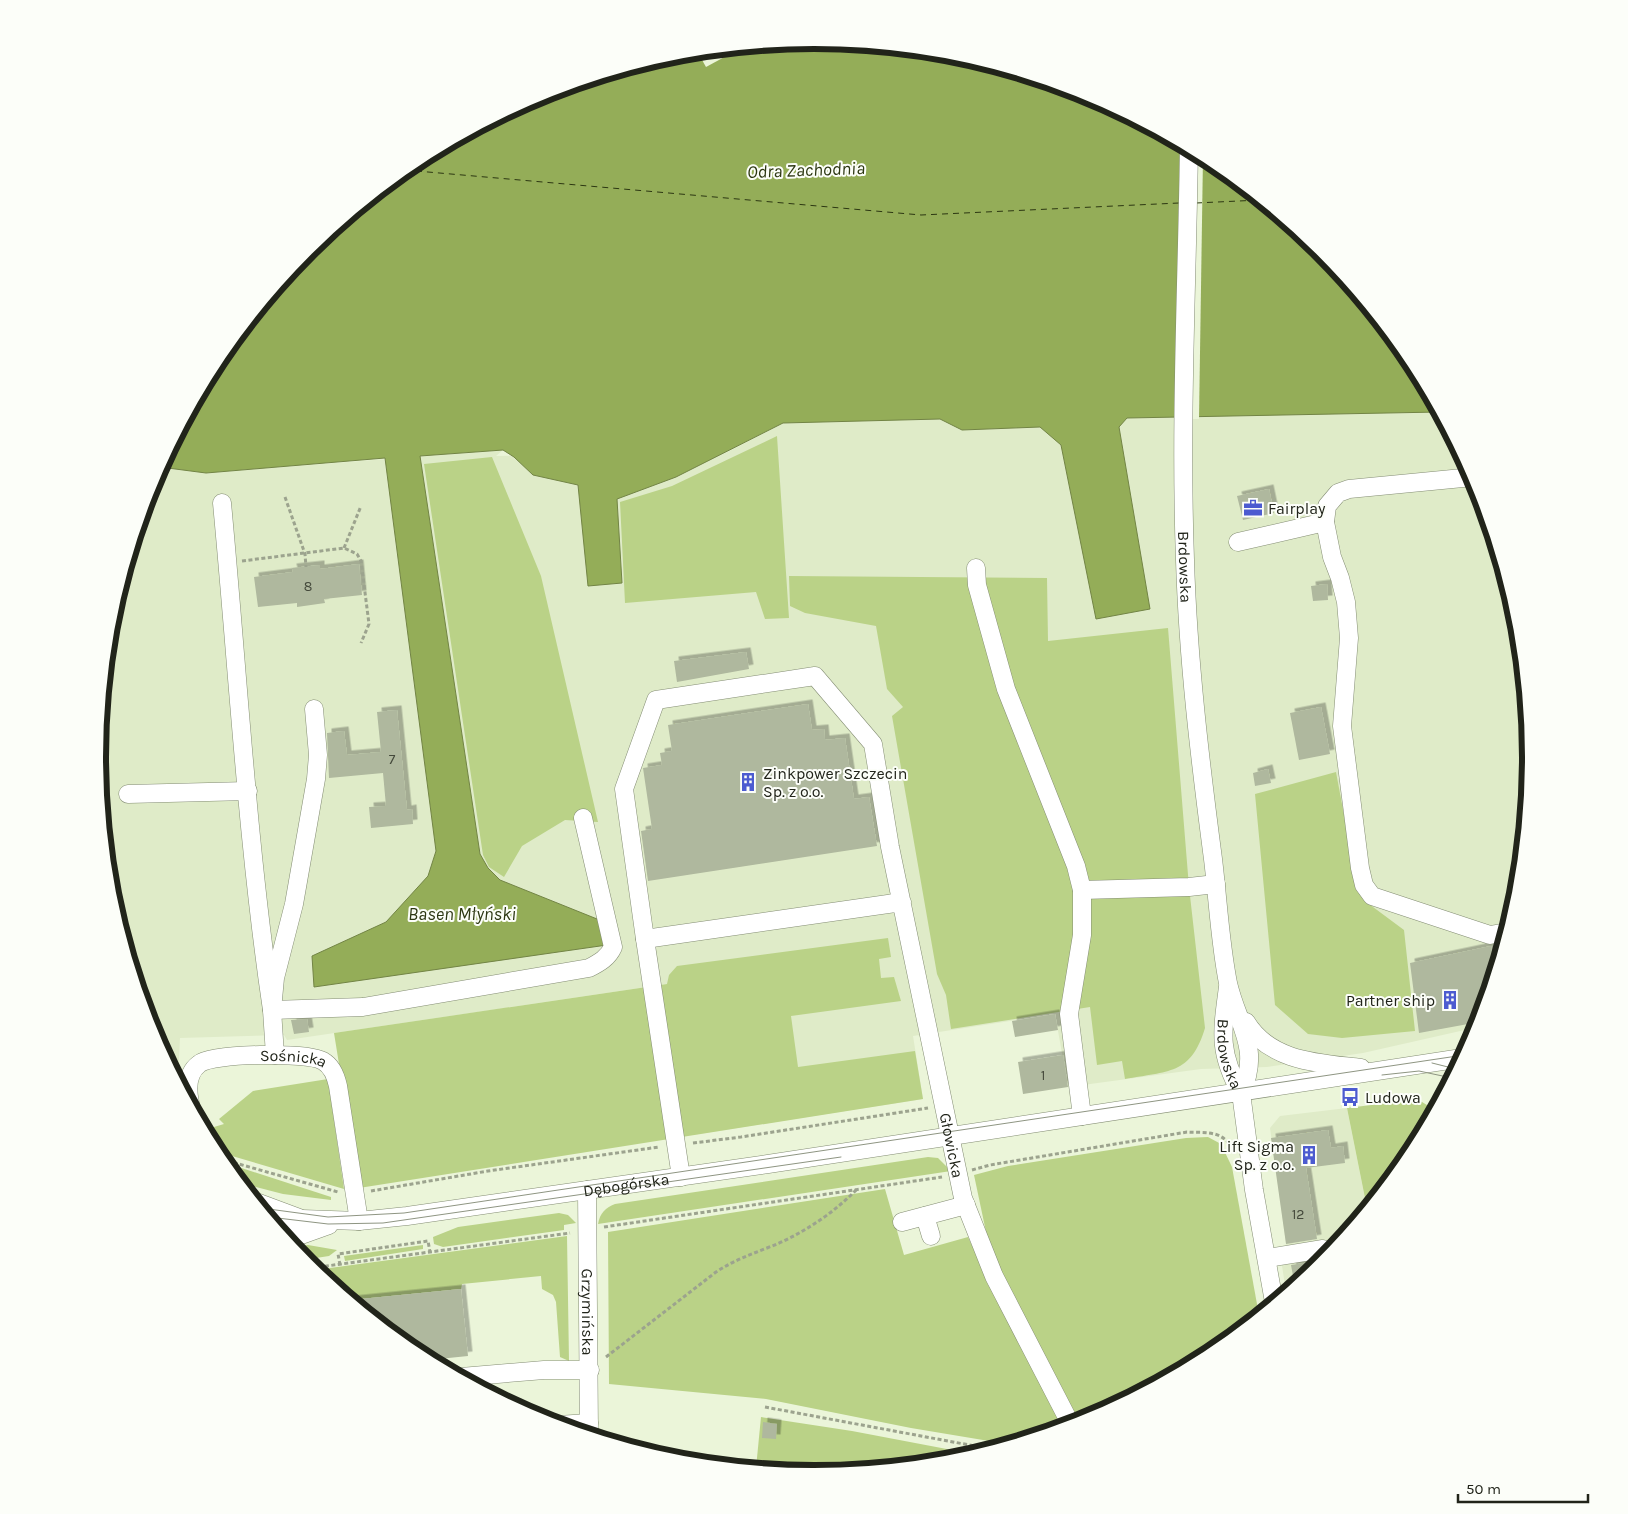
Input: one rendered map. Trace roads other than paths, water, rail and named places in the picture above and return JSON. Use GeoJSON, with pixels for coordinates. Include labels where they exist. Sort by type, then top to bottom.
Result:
{"type":"FeatureCollection","features":[{"type":"Feature","properties":{"kind":"street","name":"Brdowska"},"geometry":{"type":"LineString","coordinates":[[1189,157],[1184,449],[1184,558],[1188,638],[1194,709],[1228,984],[1224,1020],[1224,1054],[1230,1072],[1241,1092]]}},
{"type":"Feature","properties":{"kind":"street"},"geometry":{"type":"LineString","coordinates":[[1464,478],[1349,489],[1338,493],[1327,506],[1325,522],[1332,557],[1340,578],[1347,610],[1349,647],[1342,726],[1360,868],[1364,885],[1372,896],[1490,935],[1500,933]]}},
{"type":"Feature","properties":{"kind":"street"},"geometry":{"type":"LineString","coordinates":[[222,503],[248,791],[265,961],[272,1010],[275,1055]]}},
{"type":"Feature","properties":{"kind":"street"},"geometry":{"type":"LineString","coordinates":[[1238,542],[1325,522]]}},
{"type":"Feature","properties":{"kind":"street"},"geometry":{"type":"LineString","coordinates":[[976,568],[977,585],[1006,689],[1076,866],[1082,890],[1082,935],[1069,1014],[1082,1116]]}},
{"type":"Feature","properties":{"kind":"street","name":"Głowicka"},"geometry":{"type":"LineString","coordinates":[[645,939],[624,789],[656,700],[815,676],[873,744],[890,847],[919,978],[949,1137],[966,1205],[994,1276],[1067,1418]]}},
{"type":"Feature","properties":{"kind":"street"},"geometry":{"type":"LineString","coordinates":[[272,1010],[278,962],[294,904],[316,779],[318,755],[314,710]]}},
{"type":"Feature","properties":{"kind":"street"},"geometry":{"type":"LineString","coordinates":[[128,794],[248,791]]}},
{"type":"Feature","properties":{"kind":"street"},"geometry":{"type":"LineString","coordinates":[[272,1010],[364,1007],[589,968],[600,962],[610,954],[613,947],[583,818]]}},
{"type":"Feature","properties":{"kind":"street"},"geometry":{"type":"LineString","coordinates":[[1082,890],[1189,887],[1216,884]]}},
{"type":"Feature","properties":{"kind":"street"},"geometry":{"type":"LineString","coordinates":[[680,1177],[645,939],[902,902]]}},
{"type":"Feature","properties":{"kind":"street","name":"Brdowska"},"geometry":{"type":"LineString","coordinates":[[1228,984],[1248,1040],[1250,1057],[1247,1078],[1241,1092]]}},
{"type":"Feature","properties":{"kind":"street","name":"Brdowska"},"geometry":{"type":"LineString","coordinates":[[1238,1008],[1254,1033],[1280,1053],[1319,1062],[1386,1070]]}},
{"type":"Feature","properties":{"kind":"street","name":"Sośnicka"},"geometry":{"type":"LineString","coordinates":[[188,1087],[190,1077],[200,1063],[220,1057],[275,1055],[323,1060],[333,1071],[338,1086],[359,1221]]}},
{"type":"Feature","properties":{"kind":"street"},"geometry":{"type":"LineString","coordinates":[[949,1137],[1386,1070],[1452,1064]]}},
{"type":"Feature","properties":{"kind":"street"},"geometry":{"type":"LineString","coordinates":[[1241,1092],[1254,1190],[1273,1296]]}},
{"type":"Feature","properties":{"kind":"street","name":"Dębogórska"},"geometry":{"type":"LineString","coordinates":[[278,1218],[359,1221],[680,1177],[949,1137]]}},
{"type":"Feature","properties":{"kind":"street","name":"Grzymińska"},"geometry":{"type":"LineString","coordinates":[[587,1190],[589,1429]]}},
{"type":"Feature","properties":{"kind":"street"},"geometry":{"type":"LineString","coordinates":[[902,1222],[966,1205]]}},
{"type":"Feature","properties":{"kind":"street"},"geometry":{"type":"LineString","coordinates":[[925,1216],[931,1236]]}},
{"type":"Feature","properties":{"kind":"street"},"geometry":{"type":"LineString","coordinates":[[294,1237],[316,1228],[359,1221]]}},
{"type":"Feature","properties":{"kind":"street"},"geometry":{"type":"LineString","coordinates":[[1267,1258],[1323,1249]]}},
{"type":"Feature","properties":{"kind":"street"},"geometry":{"type":"LineString","coordinates":[[471,1376],[544,1370],[590,1370]]}},
{"type":"Feature","properties":{"kind":"water"},"geometry":{"type":"Polygon","coordinates":[[[768,50],[860,50],[952,62],[1042,86],[1127,122],[1168,144],[1207,168],[1245,195],[1315,256],[1376,326],[1403,364],[1432,412],[1127,418],[1119,427],[1150,609],[1096,619],[1061,445],[1040,427],[962,430],[940,419],[783,423],[676,477],[617,499],[622,583],[588,586],[578,485],[533,475],[514,457],[503,450],[420,456],[480,854],[488,868],[500,880],[602,921],[607,945],[314,987],[312,956],[386,922],[428,876],[436,851],[385,458],[206,473],[168,468],[201,403],[225,364],[252,326],[313,256],[383,195],[421,168],[460,144],[501,122],[586,86],[676,62],[768,50]]]}},
{"type":"Feature","properties":{"kind":"tram line"},"geometry":{"type":"LineString","coordinates":[[270,1209],[328,1217],[404,1213],[1455,1056]]}},
{"type":"Feature","properties":{"kind":"tram line"},"geometry":{"type":"LineString","coordinates":[[1432,1063],[1450,1068]]}},
{"type":"Feature","properties":{"kind":"tram line"},"geometry":{"type":"LineString","coordinates":[[1382,1075],[1419,1071],[1445,1077]]}},
{"type":"Feature","properties":{"kind":"tram line"},"geometry":{"type":"LineString","coordinates":[[277,1218],[328,1224],[383,1223],[841,1157]]}},
{"type":"Feature","properties":{"kind":"place","name":"Fairplay"},"geometry":{"type":"Point","coordinates":[1253,508]}},
{"type":"Feature","properties":{"kind":"place","name":"Zinkpower Szczecin Sp. z o.o."},"geometry":{"type":"Point","coordinates":[748,782]}},
{"type":"Feature","properties":{"kind":"place","name":"Partner ship"},"geometry":{"type":"Point","coordinates":[1450,1000]}},
{"type":"Feature","properties":{"kind":"place","name":"Ludowa"},"geometry":{"type":"Point","coordinates":[1350,1097]}},
{"type":"Feature","properties":{"kind":"place","name":"Lift Sigma Sp. z o.o."},"geometry":{"type":"Point","coordinates":[1309,1155]}},
{"type":"Feature","properties":{"kind":"water label","name":"Odra Zachodnia"},"geometry":{"type":"Point","coordinates":[806,170]}},
{"type":"Feature","properties":{"kind":"water label","name":"Basen Młyński"},"geometry":{"type":"Point","coordinates":[462,914]}}]}
